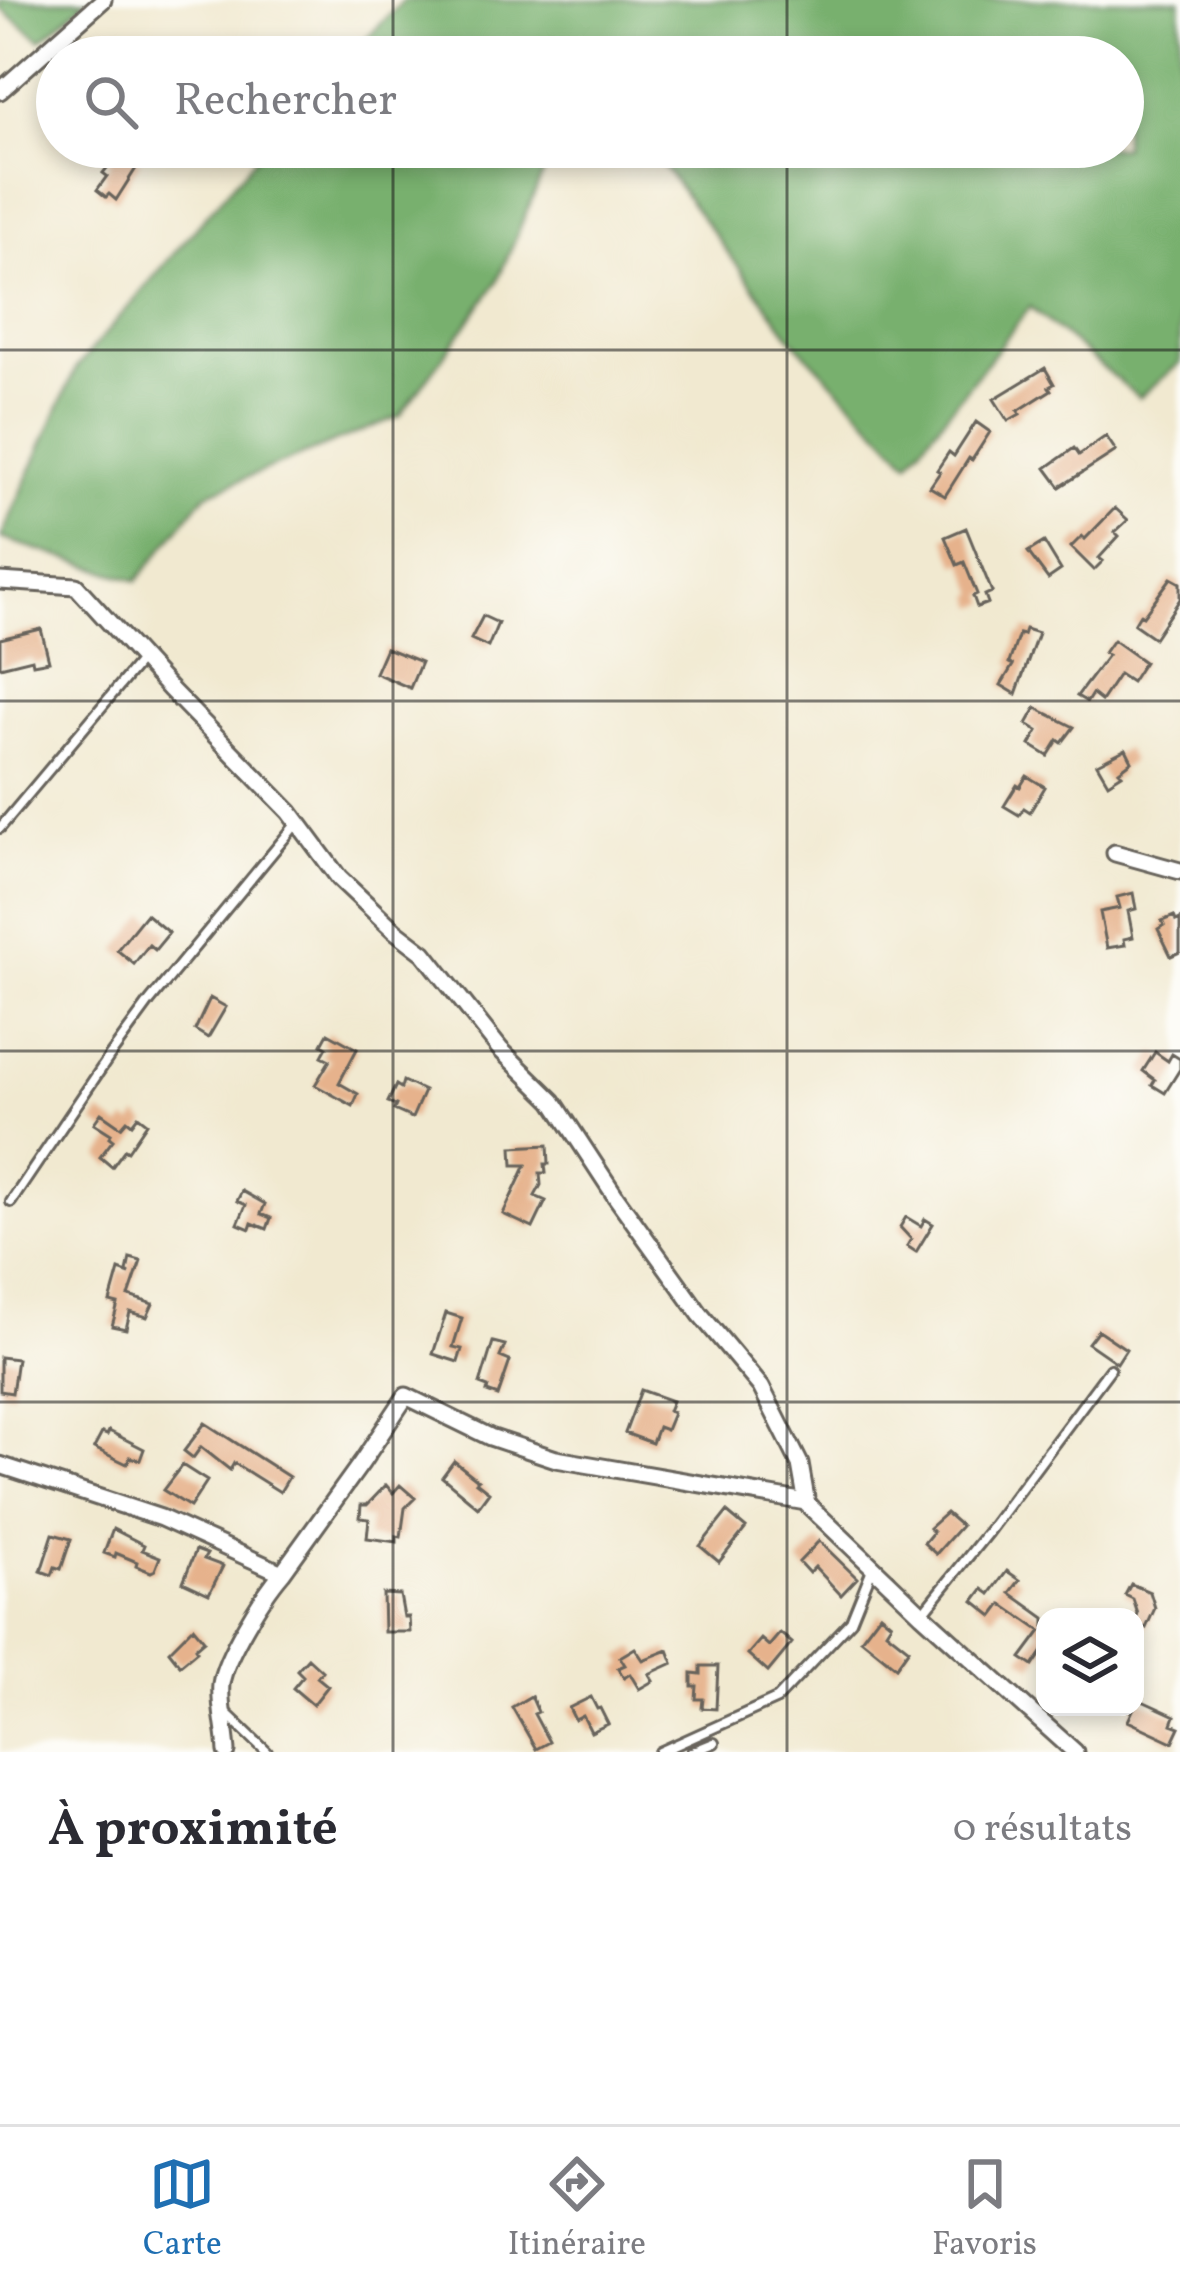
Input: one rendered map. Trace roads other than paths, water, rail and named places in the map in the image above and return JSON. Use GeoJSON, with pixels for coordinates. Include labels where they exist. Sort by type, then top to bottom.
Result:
{"type":"FeatureCollection","features":[{"type":"Feature","properties":{"kind":"street"},"geometry":{"type":"LineString","coordinates":[[62,36],[103,0]]}},
{"type":"Feature","properties":{"kind":"street"},"geometry":{"type":"LineString","coordinates":[[0,91],[36,59]]}},
{"type":"Feature","properties":{"kind":"street"},"geometry":{"type":"LineString","coordinates":[[0,581],[76,586],[297,822],[339,878],[424,953],[500,1049],[553,1101],[700,1314],[761,1387],[800,1464],[806,1502]]}},
{"type":"Feature","properties":{"kind":"street"},"geometry":{"type":"LineString","coordinates":[[1115,853],[1180,871]]}},
{"type":"Feature","properties":{"kind":"street"},"geometry":{"type":"LineString","coordinates":[[227,1752],[221,1684],[226,1667],[266,1592],[406,1396],[490,1437],[556,1459],[806,1502],[1075,1752]]}},
{"type":"Feature","properties":{"kind":"street"},"geometry":{"type":"LineString","coordinates":[[0,1465],[160,1518],[281,1573]]}},
{"type":"Feature","properties":{"kind":"lane"},"geometry":{"type":"LineString","coordinates":[[0,828],[142,659]]}},
{"type":"Feature","properties":{"kind":"lane"},"geometry":{"type":"LineString","coordinates":[[11,1202],[109,1057],[297,822]]}},
{"type":"Feature","properties":{"kind":"lane"},"geometry":{"type":"LineString","coordinates":[[922,1614],[1110,1370]]}},
{"type":"Feature","properties":{"kind":"lane"},"geometry":{"type":"LineString","coordinates":[[660,1752],[777,1699],[851,1621],[873,1568]]}},
{"type":"Feature","properties":{"kind":"lane"},"geometry":{"type":"LineString","coordinates":[[223,1710],[267,1752]]}},
{"type":"Feature","properties":{"kind":"lane"},"geometry":{"type":"LineString","coordinates":[[692,1752],[714,1743]]}}]}
